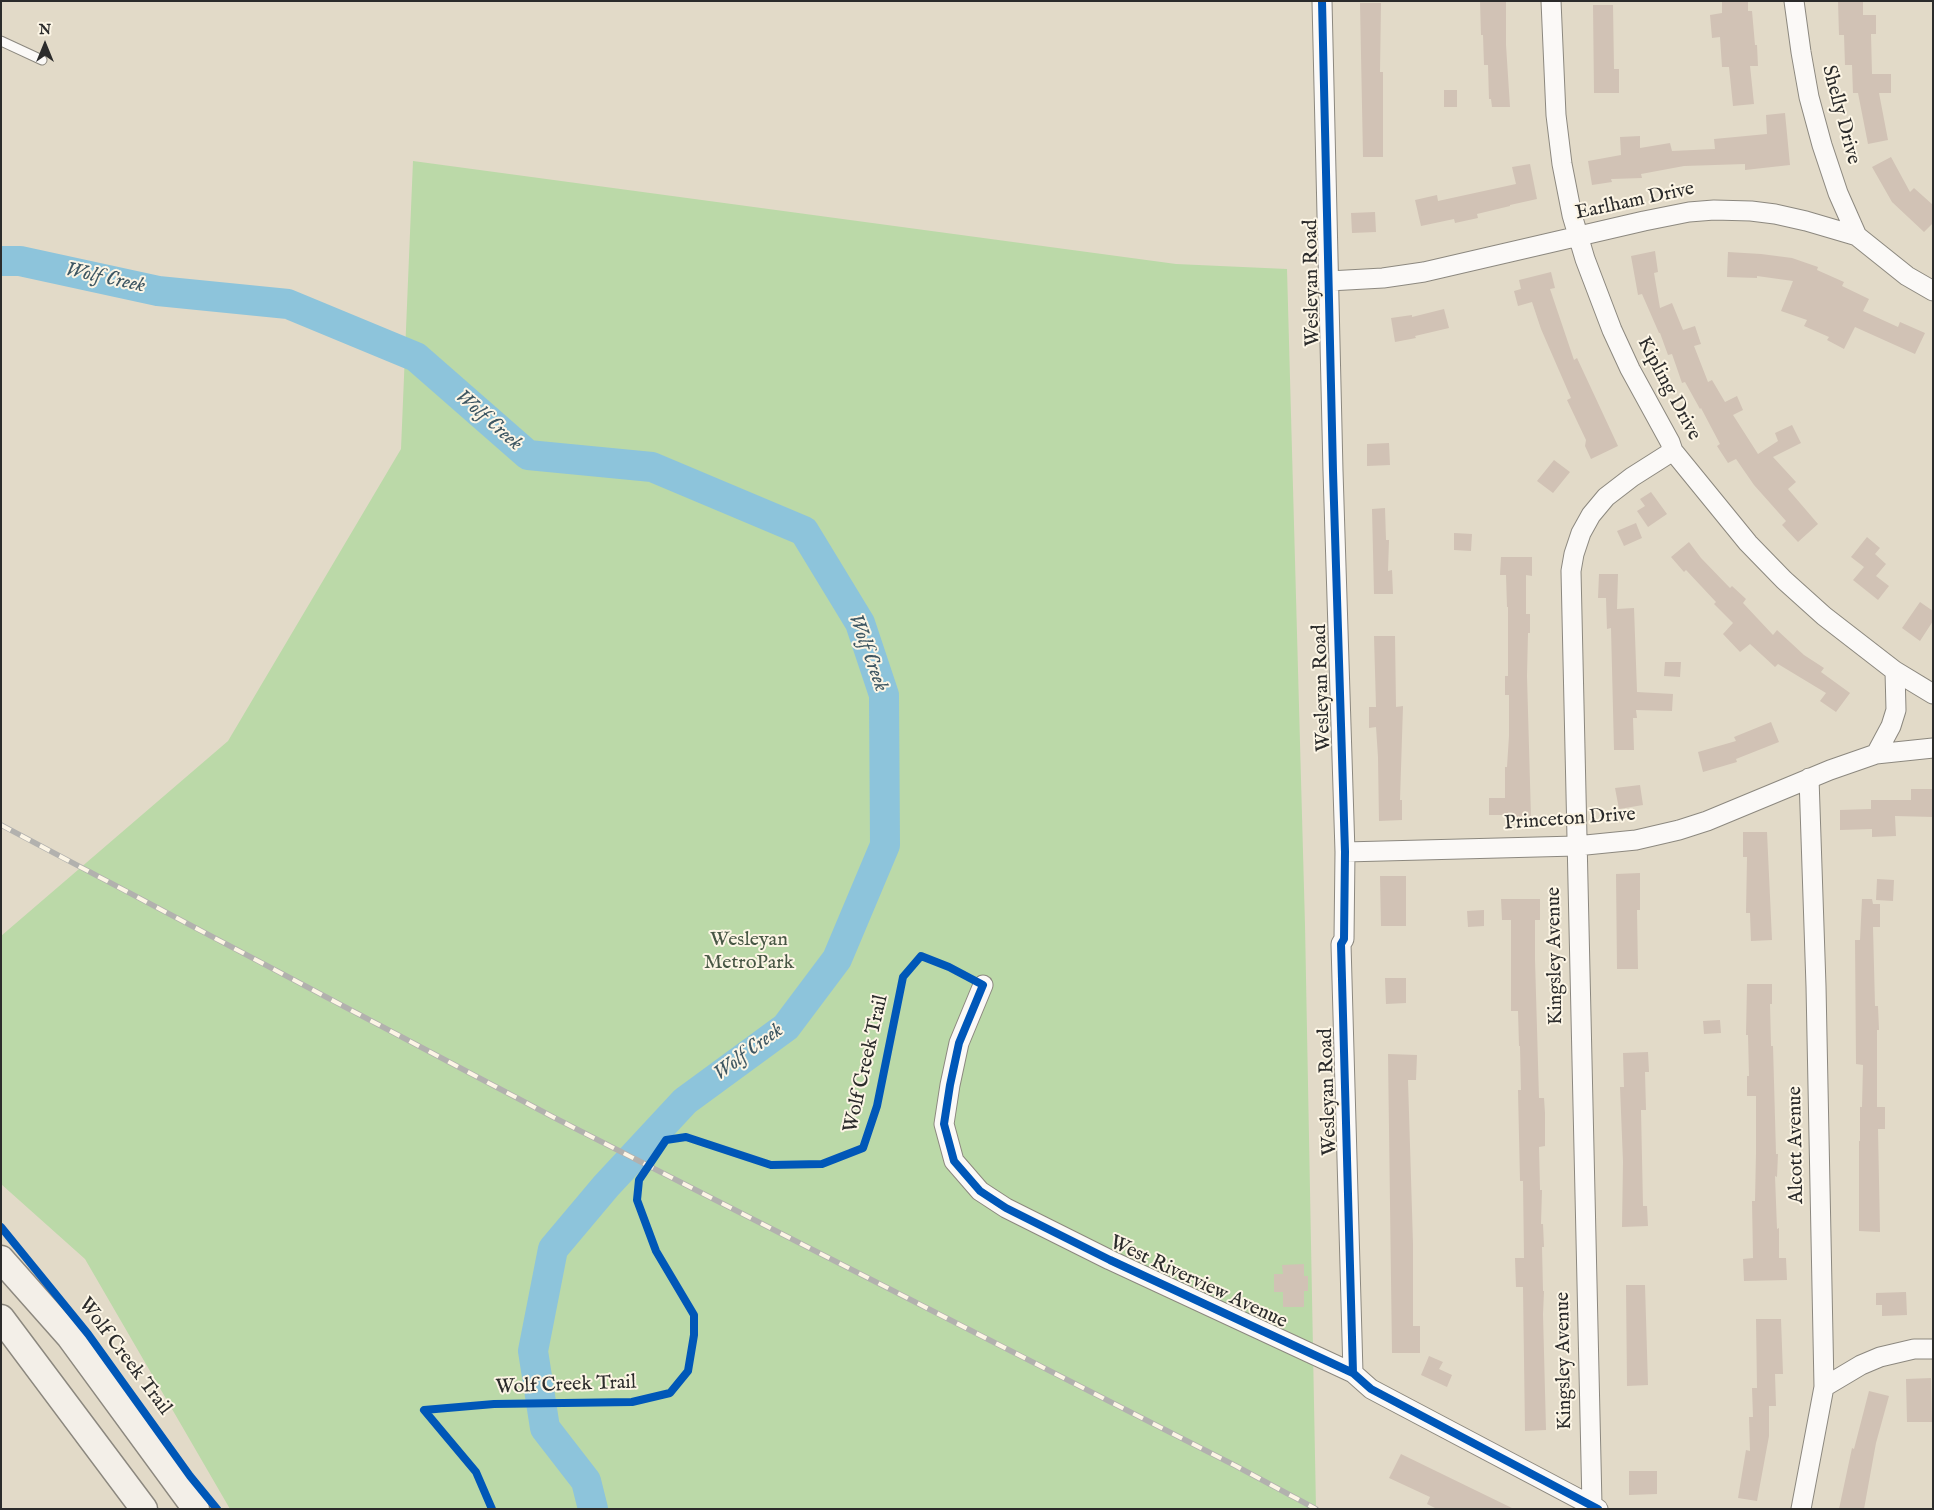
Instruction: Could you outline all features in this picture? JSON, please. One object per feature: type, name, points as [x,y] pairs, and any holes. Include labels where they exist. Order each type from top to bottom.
[{"type":"main road","points":[[1,1259],[70,1337],[196,1509]]},
{"type":"main road","points":[[1,1318],[144,1509]]},
{"type":"street","name":"Wesleyan Road","points":[[1322,1],[1345,852],[1344,939],[1341,944],[1353,1373]]},
{"type":"street","name":"Kipling Drive","points":[[1551,1],[1556,115],[1562,164],[1572,215],[1585,259],[1612,330],[1630,369],[1674,451],[1748,543],[1784,580],[1824,616],[1895,671],[1933,694]]},
{"type":"street","name":"Shelly Drive","points":[[1794,1],[1801,52],[1822,145],[1838,193],[1857,236]]},
{"type":"street","name":"Earlham Drive","points":[[1329,281],[1384,278],[1424,272],[1644,221],[1689,212],[1714,210],[1775,214],[1857,236],[1907,276],[1933,291]]},
{"type":"street","name":"Kingsley Avenue","points":[[1595,1507],[1570,587],[1574,554],[1581,533],[1606,497],[1632,477],[1674,451]]},
{"type":"street","points":[[1876,754],[1891,726],[1896,710],[1895,671]]},
{"type":"street","name":"Princeton Drive","points":[[1345,852],[1576,846],[1636,840],[1679,830],[1733,812],[1809,778],[1876,754],[1933,748]]},
{"type":"street","name":"Alcott Avenue","points":[[1801,1509],[1824,1387],[1816,986],[1809,778]]},
{"type":"street","name":"West Riverview Avenue","points":[[983,985],[959,1043],[944,1124],[954,1162],[980,1191],[1006,1208],[1110,1260],[1353,1373],[1371,1389],[1595,1507]]},
{"type":"street","points":[[1824,1387],[1861,1365],[1880,1357],[1914,1349],[1933,1349]]},
{"type":"lane","points":[[1,41],[42,60]]},
{"type":"green space","name":"Wesleyan MetroPark","points":[[413,161],[1176,264],[1287,269],[1305,925],[1316,1509],[230,1509],[85,1259],[1,1184],[1,936],[228,741],[401,449]]},
{"type":"building","points":[[1480,1],[1506,1],[1506,45],[1510,107],[1492,107],[1491,99],[1489,99],[1488,65],[1484,65],[1483,35],[1481,35]]},
{"type":"building","points":[[1722,1],[1748,1],[1748,11],[1752,11],[1758,66],[1750,66],[1754,104],[1733,106],[1729,67],[1722,67],[1720,37],[1712,38],[1710,15],[1722,13]]},
{"type":"building","points":[[1838,1],[1863,1],[1863,15],[1876,15],[1876,34],[1871,34],[1872,74],[1891,74],[1891,93],[1879,93],[1888,140],[1868,144],[1858,93],[1853,93],[1852,65],[1845,65],[1844,35],[1839,35]]},
{"type":"building","points":[[1360,3],[1381,3],[1380,72],[1383,72],[1383,157],[1363,157]]},
{"type":"building","points":[[1593,5],[1613,5],[1614,69],[1619,69],[1619,93],[1594,93]]},
{"type":"building","points":[[1444,90],[1457,90],[1457,107],[1444,107]]},
{"type":"building","points":[[1785,113],[1790,165],[1745,170],[1745,164],[1684,166],[1641,174],[1642,178],[1611,179],[1612,182],[1592,185],[1588,161],[1621,155],[1620,137],[1640,136],[1640,148],[1670,143],[1672,151],[1715,149],[1714,139],[1767,134],[1766,115]]},
{"type":"building","points":[[1891,157],[1910,192],[1914,188],[1933,205],[1933,223],[1924,232],[1892,202],[1872,167]]},
{"type":"building","points":[[1530,164],[1537,199],[1477,214],[1478,218],[1455,223],[1454,219],[1421,226],[1415,200],[1437,195],[1438,201],[1516,184],[1512,167]]},
{"type":"building","points":[[1375,212],[1376,232],[1352,233],[1351,213]]},
{"type":"building","points":[[1655,251],[1658,272],[1654,273],[1660,308],[1672,303],[1683,330],[1695,326],[1701,344],[1694,346],[1708,382],[1712,380],[1725,402],[1737,396],[1743,410],[1733,415],[1758,454],[1778,441],[1775,433],[1792,425],[1801,443],[1773,457],[1796,482],[1788,489],[1818,524],[1798,542],[1782,525],[1786,521],[1754,485],[1736,459],[1728,463],[1717,446],[1720,444],[1701,408],[1685,382],[1682,383],[1672,354],[1668,355],[1642,294],[1638,295],[1631,256]]},
{"type":"building","points":[[1728,252],[1792,258],[1818,267],[1817,270],[1844,282],[1842,286],[1869,299],[1863,311],[1898,327],[1900,322],[1925,333],[1915,354],[1855,327],[1844,349],[1827,340],[1829,337],[1804,326],[1807,320],[1781,311],[1793,281],[1757,276],[1757,278],[1727,277]]},
{"type":"building","points":[[1551,272],[1555,288],[1550,289],[1574,360],[1577,358],[1618,446],[1591,459],[1585,446],[1586,440],[1567,400],[1571,398],[1541,329],[1532,302],[1518,306],[1514,291],[1521,289],[1519,280]]},
{"type":"building","points":[[1444,309],[1449,328],[1395,342],[1391,318],[1412,315],[1412,317]]},
{"type":"building","points":[[1389,443],[1390,465],[1367,466],[1367,444]]},
{"type":"building","points":[[1554,460],[1570,472],[1553,493],[1537,481]]},
{"type":"building","points":[[1651,492],[1667,514],[1648,527],[1637,511],[1645,506],[1640,499]]},
{"type":"building","points":[[1385,508],[1386,540],[1389,540],[1388,571],[1392,570],[1393,594],[1374,594],[1372,509]]},
{"type":"building","points":[[1636,523],[1642,538],[1624,546],[1617,531]]},
{"type":"building","points":[[1454,533],[1472,534],[1471,551],[1454,550]]},
{"type":"building","points":[[1867,537],[1880,548],[1875,554],[1886,564],[1876,576],[1889,586],[1878,600],[1853,580],[1864,567],[1851,557]]},
{"type":"building","points":[[1689,542],[1701,558],[1730,588],[1732,586],[1746,599],[1743,603],[1773,635],[1777,630],[1804,655],[1824,668],[1821,672],[1850,693],[1836,712],[1820,701],[1826,693],[1778,664],[1775,667],[1750,644],[1740,652],[1723,634],[1733,623],[1714,604],[1716,602],[1686,570],[1684,572],[1671,557]]},
{"type":"building","points":[[1501,557],[1532,557],[1532,576],[1526,575],[1526,614],[1530,614],[1527,676],[1531,818],[1489,815],[1489,798],[1505,798],[1505,767],[1507,767],[1509,736],[1509,695],[1505,695],[1505,676],[1508,676],[1508,607],[1506,575],[1500,575]]},
{"type":"building","points":[[1599,574],[1618,574],[1617,609],[1634,608],[1637,692],[1673,694],[1672,711],[1636,710],[1637,718],[1633,718],[1634,750],[1614,750],[1611,628],[1607,629],[1606,598],[1598,598]]},
{"type":"building","points":[[1920,602],[1933,611],[1933,621],[1920,641],[1902,628]]},
{"type":"building","points":[[1374,636],[1395,636],[1396,707],[1403,706],[1400,800],[1402,800],[1402,820],[1379,821],[1376,727],[1369,728],[1369,707],[1376,707]]},
{"type":"building","points":[[1665,662],[1681,662],[1680,677],[1664,676]]},
{"type":"building","points":[[1771,722],[1779,742],[1736,759],[1737,762],[1703,772],[1698,752],[1736,741],[1734,737]]},
{"type":"building","points":[[1640,785],[1643,805],[1619,809],[1615,788]]},
{"type":"building","points":[[1911,789],[1933,789],[1933,817],[1895,816],[1896,836],[1872,837],[1872,829],[1840,830],[1840,810],[1871,809],[1871,800],[1911,800]]},
{"type":"building","points":[[1743,832],[1767,832],[1772,940],[1751,941],[1750,913],[1746,913],[1747,857],[1743,857]]},
{"type":"building","points":[[1640,873],[1640,910],[1637,910],[1638,969],[1617,969],[1616,874]]},
{"type":"building","points":[[1380,876],[1406,876],[1406,926],[1381,926]]},
{"type":"building","points":[[1877,879],[1894,880],[1893,901],[1876,900]]},
{"type":"building","points":[[1501,899],[1540,899],[1540,920],[1535,920],[1535,960],[1539,1098],[1544,1098],[1545,1113],[1545,1146],[1539,1147],[1540,1190],[1542,1190],[1541,1224],[1543,1224],[1544,1247],[1542,1247],[1546,1430],[1525,1431],[1523,1287],[1516,1287],[1515,1258],[1524,1258],[1523,1181],[1520,1181],[1518,1090],[1521,1090],[1520,1046],[1518,1011],[1511,1011],[1511,920],[1502,920]]},
{"type":"building","points":[[1862,899],[1872,899],[1873,904],[1880,904],[1880,927],[1873,927],[1875,1006],[1878,1006],[1879,1030],[1877,1030],[1877,1107],[1885,1107],[1885,1129],[1878,1129],[1880,1232],[1859,1231],[1859,1141],[1863,1065],[1856,1064],[1855,940],[1860,940]]},
{"type":"building","points":[[1484,910],[1484,926],[1468,927],[1467,911]]},
{"type":"building","points":[[1385,978],[1406,978],[1406,1003],[1386,1004]]},
{"type":"building","points":[[1747,984],[1772,984],[1772,1004],[1770,1004],[1771,1046],[1773,1046],[1776,1154],[1778,1154],[1777,1177],[1775,1176],[1777,1229],[1779,1228],[1779,1258],[1786,1258],[1787,1280],[1744,1281],[1743,1259],[1753,1258],[1752,1201],[1755,1201],[1756,1153],[1756,1096],[1747,1096],[1747,1076],[1749,1076],[1748,1035],[1746,1035]]},
{"type":"building","points":[[1720,1020],[1721,1033],[1704,1034],[1703,1021]]},
{"type":"building","points":[[1648,1052],[1649,1072],[1645,1072],[1646,1110],[1641,1110],[1643,1206],[1647,1206],[1648,1226],[1622,1227],[1623,1162],[1620,1087],[1624,1087],[1623,1053]]},
{"type":"building","points":[[1388,1054],[1417,1055],[1416,1080],[1408,1080],[1413,1244],[1413,1326],[1420,1326],[1420,1353],[1392,1353]]},
{"type":"building","points":[[1304,1264],[1304,1276],[1308,1276],[1308,1291],[1304,1291],[1304,1307],[1283,1307],[1283,1292],[1274,1292],[1274,1274],[1283,1274],[1282,1265]]},
{"type":"building","points":[[1626,1285],[1645,1285],[1648,1385],[1627,1386]]},
{"type":"building","points":[[1906,1292],[1907,1315],[1882,1316],[1882,1305],[1876,1305],[1876,1293]]},
{"type":"building","points":[[1756,1319],[1781,1319],[1783,1374],[1775,1374],[1776,1406],[1769,1406],[1769,1436],[1757,1501],[1738,1498],[1746,1450],[1750,1451],[1749,1417],[1753,1417],[1752,1388],[1757,1388]]},
{"type":"building","points":[[1429,1356],[1443,1362],[1439,1369],[1452,1375],[1447,1387],[1421,1375]]},
{"type":"building","points":[[1931,1378],[1932,1422],[1907,1422],[1906,1379]]},
{"type":"building","points":[[1869,1391],[1889,1396],[1876,1443],[1864,1509],[1839,1509],[1852,1448],[1854,1449]]},
{"type":"building","points":[[1401,1454],[1514,1509],[1437,1509],[1427,1504],[1430,1497],[1389,1478]]},
{"type":"building","points":[[1629,1471],[1657,1471],[1657,1494],[1629,1495]]},
{"type":"waterway","name":"Wolf Creek","points":[[1,261],[20,261],[158,291],[288,304],[416,357],[528,455],[652,467],[804,531],[860,623],[884,695],[885,845],[837,959],[786,1027],[685,1101],[606,1186],[553,1249],[533,1351],[545,1428],[586,1481],[593,1509]]},
{"type":"railway","points":[[1,825],[553,1117],[1236,1466],[1316,1509]]},
{"type":"cycle path","points":[[1322,1],[1333,471],[1345,852],[1344,939],[1341,944],[1353,1373]]},
{"type":"cycle path","name":"Wolf Creek Trail","points":[[492,1509],[476,1472],[424,1410],[494,1404],[632,1402],[670,1393],[688,1371],[694,1335],[694,1315],[656,1251],[637,1200],[639,1180],[666,1140],[686,1137],[771,1165],[822,1164],[863,1148],[877,1106],[903,977],[921,956],[949,967],[983,985],[959,1043],[944,1124],[954,1161],[980,1191],[1006,1208],[1110,1260],[1353,1373],[1371,1389],[1598,1509]]},
{"type":"cycle path","name":"Wolf Creek Trail","points":[[1,1227],[88,1334],[190,1476],[217,1509]]}]
